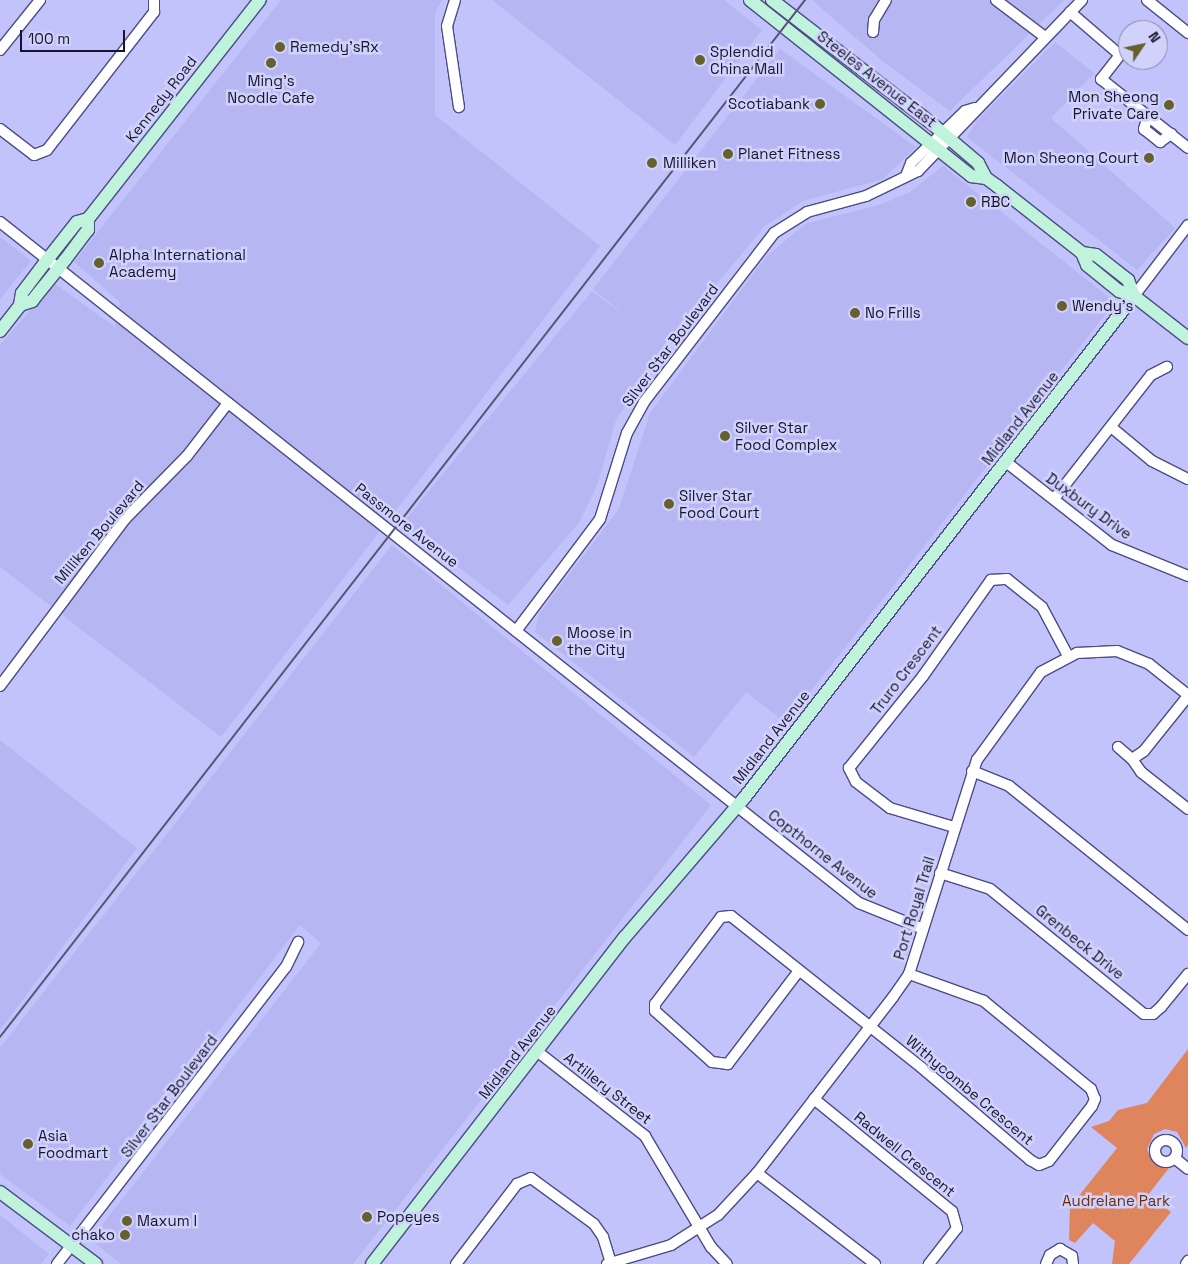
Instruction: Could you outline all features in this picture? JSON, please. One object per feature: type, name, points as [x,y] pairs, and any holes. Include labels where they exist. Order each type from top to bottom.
[{"type":"main road","name":"Kennedy Road","points":[[0,331],[20,305],[22,293],[47,260],[77,222],[88,219],[260,0]]},
{"type":"main road","name":"Steeles Avenue East","points":[[750,0],[936,146],[971,176],[986,178]]},
{"type":"main road","name":"Steeles Avenue East","points":[[772,0],[946,136],[978,163],[986,178],[1082,253],[1096,255],[1128,280],[1134,296],[1188,338]]},
{"type":"main road","name":"Kennedy Road","points":[[20,305],[32,301],[58,269],[88,230],[88,219]]},
{"type":"main road","name":"Midland Avenue","points":[[372,1264],[538,1052],[625,937],[738,805],[1134,296]]},
{"type":"main road","points":[[0,1192],[96,1264]]},
{"type":"street","points":[[0,129],[34,155],[47,150],[154,12],[154,0]]},
{"type":"street","points":[[455,0],[447,26],[458,107]]},
{"type":"street","points":[[873,32],[874,20],[886,0]]},
{"type":"street","points":[[996,0],[1045,38]]},
{"type":"street","name":"Silver Star Boulevard","points":[[516,631],[600,519],[627,433],[644,402],[770,239],[807,212],[866,196],[894,185],[906,176],[911,163],[971,118],[975,108],[1082,0]]},
{"type":"street","points":[[1147,0],[1188,33]]},
{"type":"street","points":[[0,50],[38,1]]},
{"type":"street","points":[[1070,12],[1120,55],[1101,79],[1148,116],[1144,128],[1160,142],[1171,134],[1188,148]]},
{"type":"street","name":"Passmore Avenue","points":[[0,222],[738,805]]},
{"type":"street","name":"Midland Avenue","points":[[1134,296],[1188,224]]},
{"type":"street","points":[[1054,499],[1151,375],[1167,367]]},
{"type":"street","name":"Milliken Boulevard","points":[[0,686],[125,519],[187,456],[228,403]]},
{"type":"street","points":[[1111,427],[1152,461],[1188,479]]},
{"type":"street","name":"Duxbury Drive","points":[[1006,462],[1118,549],[1188,576]]},
{"type":"street","name":"Truro Crescent","points":[[954,827],[890,808],[856,782],[849,768],[923,676],[991,580],[1007,579],[1042,607],[1068,656]]},
{"type":"street","name":"Port Royal Trail","points":[[609,1264],[651,1253],[700,1228],[733,1201],[814,1099],[909,974],[972,771],[982,750],[1036,678],[1068,656],[1103,649],[1130,654],[1188,695]]},
{"type":"street","points":[[1132,759],[1144,751],[1188,695]]},
{"type":"street","points":[[1118,747],[1132,759],[1141,772],[1188,809]]},
{"type":"street","points":[[972,771],[1009,786],[1188,930]]},
{"type":"street","name":"Copthorne Avenue","points":[[738,805],[865,907],[923,929]]},
{"type":"street","name":"Grenbeck Drive","points":[[940,874],[990,889],[1144,1014],[1153,1014],[1161,1007],[1188,974]]},
{"type":"street","points":[[798,972],[728,1064],[712,1062],[655,1011],[655,1004],[726,915],[870,1026]]},
{"type":"street","name":"Silver Star Boulevard","points":[[57,1264],[286,967],[298,942]]},
{"type":"street","name":"Withycombe Crescent","points":[[870,1026],[1039,1165],[1048,1161],[1092,1106],[1095,1099],[1087,1085],[984,1001],[909,974]]},
{"type":"street","name":"Artillery Street","points":[[538,1052],[645,1136],[700,1228],[727,1264]]},
{"type":"street","name":"Radwell Crescent","points":[[814,1099],[952,1211],[957,1228],[929,1264]]},
{"type":"street","points":[[1177,1160],[1188,1169]]},
{"type":"street","points":[[757,1172],[875,1264]]},
{"type":"street","points":[[456,1264],[517,1184],[531,1178],[594,1224],[603,1237],[609,1264]]},
{"type":"street","points":[[1046,1264],[1050,1255],[1060,1250],[1069,1253],[1073,1264]]},
{"type":"shaded area","points":[[281,0],[442,0],[435,13],[435,115],[600,246],[221,737],[0,567],[0,345],[54,283],[115,327],[120,302],[74,262]]},
{"type":"shaded area","points":[[492,0],[724,0],[762,30],[675,145]]},
{"type":"shaded area","points":[[812,0],[1064,0],[950,111],[885,63]]},
{"type":"shaded area","points":[[1055,42],[1094,73],[1051,118],[1175,228],[1137,270],[967,137],[976,122]]},
{"type":"shaded area","points":[[780,49],[916,147],[883,179],[803,201],[765,226],[664,347],[616,420],[598,483],[579,523],[508,605],[402,524],[592,291],[631,320],[593,289]]},
{"type":"shaded area","points":[[943,166],[1115,302],[786,723],[746,692],[694,757],[535,632],[539,614],[619,509],[650,413],[765,258],[805,224],[882,204],[910,192]]},
{"type":"shaded area","points":[[0,237],[31,261],[0,299]]},
{"type":"shaded area","points":[[392,545],[711,805],[353,1264],[121,1264],[92,1241],[92,1238],[321,943],[300,925],[70,1226],[0,1174],[0,1048]]},
{"type":"shaded area","points":[[0,740],[137,848],[0,1030]]},
{"type":"shaded area","points":[[0,1215],[49,1254],[41,1264],[0,1264]]},
{"type":"green space","name":"Audrelane Park","points":[[1188,1049],[1188,1145],[1186,1148],[1177,1132],[1165,1129],[1154,1134],[1147,1149],[1153,1163],[1169,1168],[1148,1195],[1171,1212],[1129,1264],[1112,1264],[1115,1241],[1093,1223],[1075,1243],[1069,1240],[1070,1207],[1117,1148],[1091,1127],[1109,1121],[1118,1110],[1147,1103]]},
{"type":"railway","points":[[0,1037],[805,0]]},
{"type":"place","name":"Remedy'sRx","points":[[280,47]]},
{"type":"place","name":"Splendid China Mall","points":[[700,60]]},
{"type":"place","name":"Ming's Noodle Cafe","points":[[271,63]]},
{"type":"place","name":"Scotiabank","points":[[820,104]]},
{"type":"place","name":"Mon Sheong Private Care","points":[[1169,105]]},
{"type":"place","name":"Planet Fitness","points":[[728,154]]},
{"type":"place","name":"Mon Sheong Court","points":[[1149,158]]},
{"type":"place","name":"Milliken","points":[[652,163]]},
{"type":"place","name":"RBC","points":[[971,202]]},
{"type":"place","name":"Alpha International Academy","points":[[99,263]]},
{"type":"place","name":"Wendy's","points":[[1062,306]]},
{"type":"place","name":"No Frills","points":[[855,313]]},
{"type":"place","name":"Silver Star Food Complex","points":[[725,436]]},
{"type":"place","name":"Silver Star Food Court","points":[[669,504]]},
{"type":"place","name":"Moose in the City","points":[[557,641]]},
{"type":"place","name":"Asia Foodmart","points":[[28,1144]]},
{"type":"place","name":"Popeyes","points":[[367,1217]]},
{"type":"place","name":"Maxum I","points":[[127,1221]]},
{"type":"place","name":"chako","points":[[125,1235]]}]
